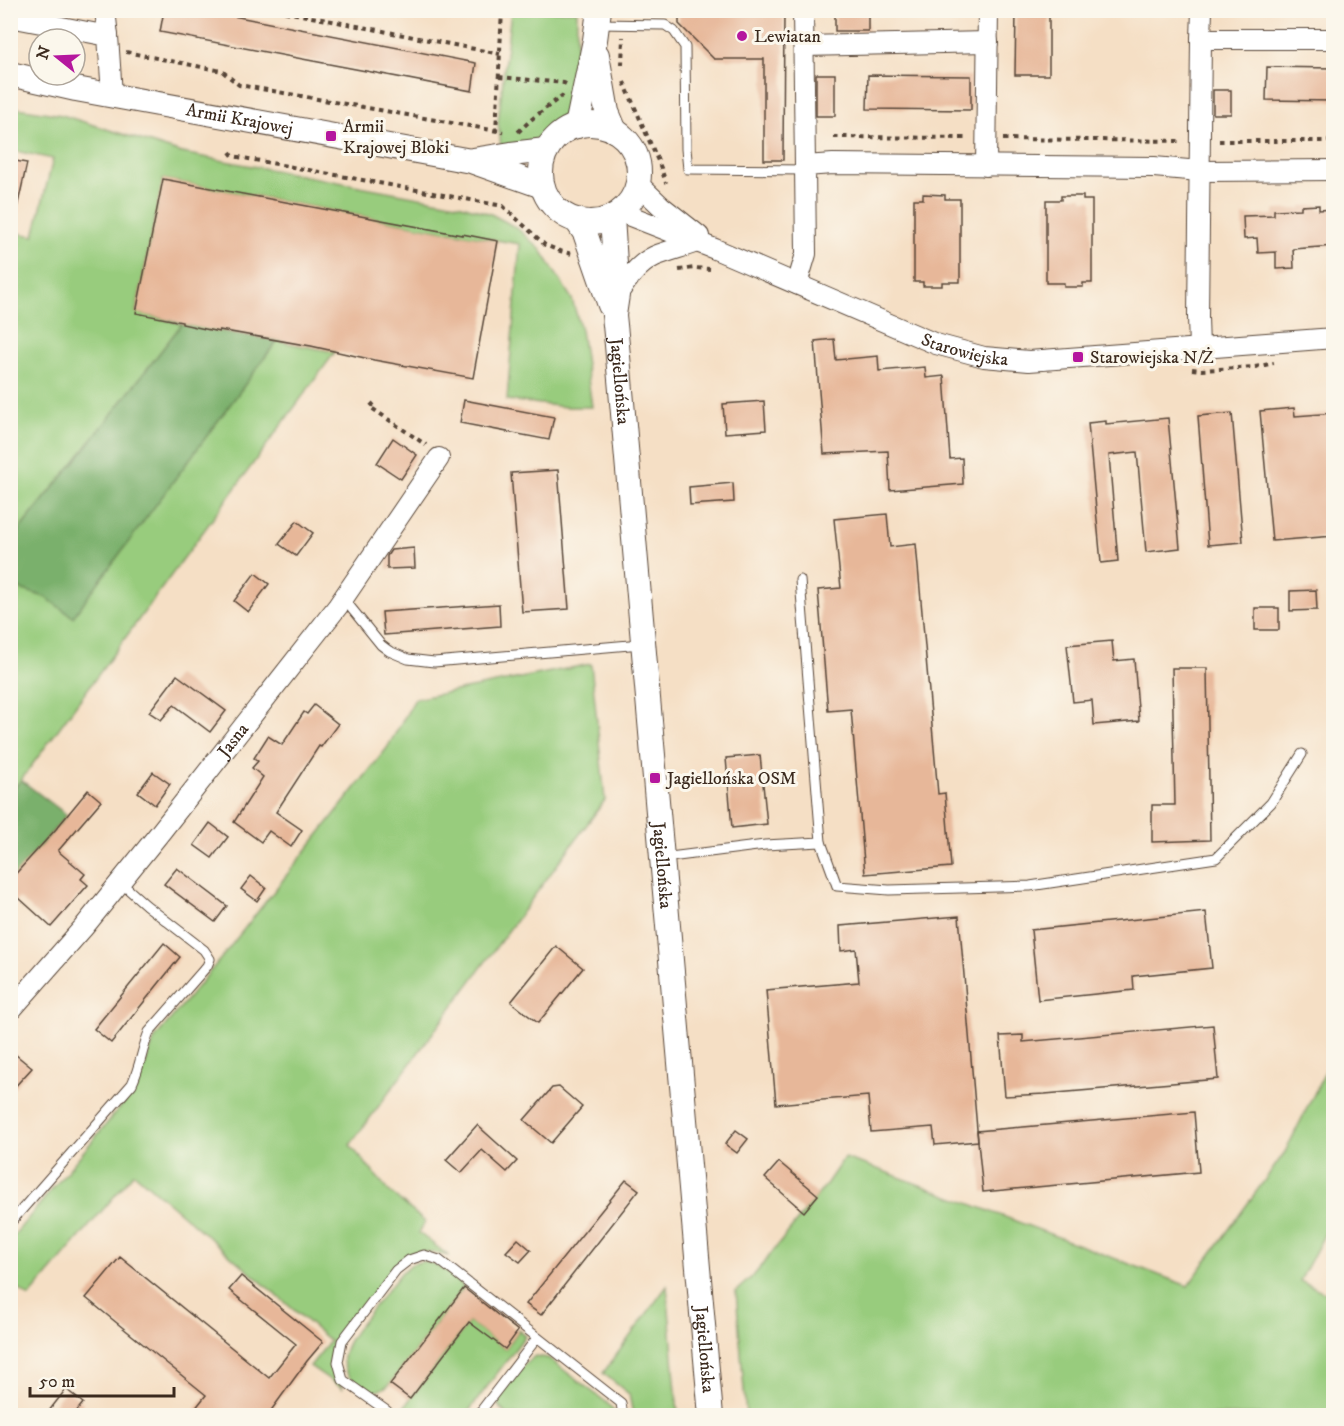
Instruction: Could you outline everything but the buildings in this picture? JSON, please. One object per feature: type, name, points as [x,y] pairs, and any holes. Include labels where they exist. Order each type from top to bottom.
[{"type":"street","points":[[105,10],[112,95]]},
{"type":"street","points":[[797,284],[806,254],[803,10]]},
{"type":"street","points":[[986,166],[988,10]]},
{"type":"street","points":[[1199,348],[1202,10]]},
{"type":"street","points":[[10,17],[109,42]]},
{"type":"street","points":[[577,126],[597,25]]},
{"type":"street","points":[[597,25],[607,112],[615,131]]},
{"type":"street","points":[[1201,39],[1334,39]]},
{"type":"street","points":[[804,46],[988,42]]},
{"type":"street","name":"Armii Krajowej","points":[[10,74],[471,161],[542,186]]},
{"type":"street","points":[[603,125],[615,131],[627,141],[635,154],[639,169],[638,184],[634,195],[616,215],[592,222],[577,221],[562,213],[550,202],[542,186],[541,168],[546,150],[554,139],[577,126],[603,125]]},
{"type":"street","name":"Armii Krajowej","points":[[471,161],[511,153],[546,150]]},
{"type":"street","points":[[805,168],[833,164],[1154,166],[1200,171],[1334,170]]},
{"type":"street","points":[[638,184],[661,207],[715,249]]},
{"type":"street","name":"Starowiejska","points":[[616,215],[715,249],[936,344],[984,357],[1029,361],[1334,338]]},
{"type":"street","name":"Jagiellońska","points":[[616,215],[616,305],[643,644],[711,1416]]},
{"type":"street","name":"Jagiellońska","points":[[577,221],[585,233],[616,305]]},
{"type":"street","points":[[616,305],[631,275],[645,262],[655,256],[697,242]]},
{"type":"street","name":"Jasna","points":[[10,1011],[83,928],[159,834],[343,598],[434,452]]},
{"type":"lane","points":[[597,25],[665,25],[686,47],[688,170],[805,168]]},
{"type":"lane","points":[[800,580],[821,842],[837,886],[889,890],[1030,886],[1216,858],[1271,803],[1302,754]]},
{"type":"lane","points":[[343,598],[381,645],[408,660],[434,662],[643,644]]},
{"type":"lane","points":[[662,858],[765,845],[821,842]]},
{"type":"lane","points":[[10,1223],[132,1084],[149,1032],[207,966],[210,959],[204,950],[120,882]]},
{"type":"lane","points":[[387,1411],[343,1380],[338,1362],[342,1341],[396,1270],[409,1260],[424,1255],[440,1260],[621,1403],[623,1416]]},
{"type":"lane","points":[[477,1416],[537,1338]]},
{"type":"path","points":[[276,10],[500,54]]},
{"type":"path","points":[[496,132],[502,10]]},
{"type":"path","points":[[622,69],[623,24]]},
{"type":"path","points":[[109,42],[222,71],[239,85],[506,133]]},
{"type":"path","points":[[499,76],[564,83],[571,91],[532,119],[516,134]]},
{"type":"path","points":[[623,76],[667,187]]},
{"type":"path","points":[[834,136],[1334,141]]},
{"type":"path","points":[[230,152],[233,156],[503,206],[545,245],[560,251],[583,255]]},
{"type":"path","points":[[374,403],[370,407],[434,452]]},
{"type":"green space","points":[[511,11],[577,11],[576,80],[573,102],[561,119],[536,140],[501,147],[498,122]]},
{"type":"green space","points":[[11,107],[62,115],[182,153],[462,205],[491,214],[518,229],[541,250],[572,299],[581,330],[592,407],[566,407],[507,400],[520,244],[163,179],[136,312],[182,324],[19,530],[11,562],[11,232],[34,236],[53,159],[11,150]]},
{"type":"green space","points":[[182,324],[277,341],[73,617],[45,597],[17,588],[11,562],[19,530]]},
{"type":"green space","points":[[277,341],[335,352],[11,792],[10,567],[18,588],[45,597],[73,616]]},
{"type":"green space","points":[[591,664],[605,800],[350,1145],[389,1191],[425,1222],[419,1233],[449,1256],[418,1252],[400,1260],[337,1342],[334,1366],[343,1389],[310,1366],[330,1341],[134,1173],[29,1297],[11,1283],[10,1240],[137,1087],[155,1038],[387,748],[415,699]]},
{"type":"green space","points":[[21,780],[67,815],[11,880],[11,792]]},
{"type":"green space","points":[[1333,1056],[1333,1218],[1300,1281],[1333,1296],[1333,1415],[746,1415],[736,1291],[755,1274],[825,1186],[844,1158],[1188,1286],[1285,1152]]},
{"type":"green space","points":[[423,1261],[446,1271],[464,1288],[390,1384],[383,1389],[369,1391],[361,1387],[347,1373],[343,1359],[344,1353],[350,1339],[362,1322],[402,1272],[412,1264]]},
{"type":"green space","points":[[667,1286],[678,1415],[633,1415],[629,1394],[603,1373]]},
{"type":"green space","points":[[469,1322],[505,1349],[519,1330],[525,1336],[466,1415],[397,1416]]},
{"type":"green space","points":[[535,1356],[548,1358],[606,1402],[615,1415],[507,1415],[499,1407],[499,1397],[524,1365]]},
{"type":"place","name":"Lewiatan","points":[[742,36]]},
{"type":"place","name":"Armii Krajowej Bloki","points":[[331,136]]},
{"type":"place","name":"Starowiejska N/Ż","points":[[1078,357]]},
{"type":"place","name":"Jagiellońska OSM","points":[[655,778]]}]
